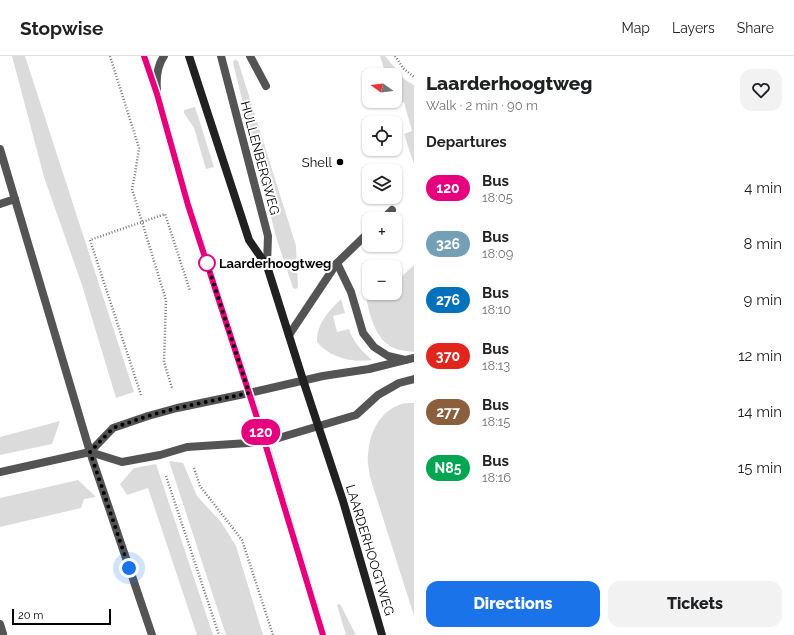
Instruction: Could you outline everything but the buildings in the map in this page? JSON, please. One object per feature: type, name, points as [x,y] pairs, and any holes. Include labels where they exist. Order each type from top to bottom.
[{"type":"street","points":[[144,56],[157,94],[188,205],[265,442],[323,635]]},
{"type":"street","points":[[157,94],[156,79],[159,63],[164,56]]},
{"type":"street","name":"LAARDERHOOGTWEG","points":[[189,56],[249,240],[267,266],[343,500],[382,635]]},
{"type":"street","name":"HULLENBERGWEG","points":[[221,56],[268,236],[267,266]]},
{"type":"street","points":[[250,56],[266,86]]},
{"type":"street","points":[[0,149],[90,452],[152,635]]},
{"type":"street","points":[[0,204],[15,200]]},
{"type":"street","points":[[289,336],[337,263],[362,239]]},
{"type":"street","points":[[337,263],[351,292],[363,334],[374,347],[388,356],[405,360]]},
{"type":"street","points":[[90,452],[113,428],[148,416],[177,408],[303,380],[369,369],[414,358]]},
{"type":"street","points":[[0,472],[90,452],[122,462],[160,455],[188,447],[265,442],[356,415],[378,395],[399,383],[414,379]]},
{"type":"street","points":[[0,624],[2,634]]},
{"type":"path","points":[[110,56],[139,148],[132,190],[142,222]]},
{"type":"path","points":[[395,56],[404,69],[414,77]]},
{"type":"path","points":[[90,240],[165,214],[190,291]]},
{"type":"shaded area","points":[[12,56],[25,56],[134,392],[116,398],[82,285],[44,177]]},
{"type":"shaded area","points":[[380,56],[385,56],[395,68],[384,68]]},
{"type":"shaded area","points":[[234,60],[238,61],[296,246],[298,287],[296,289],[293,288],[276,237],[233,63]]},
{"type":"shaded area","points":[[402,77],[414,85],[414,164],[404,134],[412,131],[404,102],[402,103]]},
{"type":"shaded area","points":[[195,107],[214,167],[206,169],[194,128],[184,113],[184,110]]},
{"type":"shaded area","points":[[414,265],[414,352],[393,348],[381,338],[372,322],[366,300],[402,300],[402,276]]},
{"type":"shaded area","points":[[341,299],[345,313],[333,316],[337,332],[349,329],[358,346],[372,360],[357,361],[335,356],[317,342],[317,335],[321,323]]},
{"type":"shaded area","points":[[407,403],[414,403],[414,616],[370,477],[368,460],[371,438],[378,422],[390,409]]},
{"type":"shaded area","points":[[60,421],[52,444],[0,455],[0,437]]},
{"type":"shaded area","points":[[169,461],[183,463],[197,496],[221,522],[236,546],[263,635],[226,635]]},
{"type":"shaded area","points":[[156,464],[213,635],[197,635],[148,488],[127,495],[120,484],[134,468]]},
{"type":"shaded area","points":[[78,480],[96,497],[84,499],[81,508],[0,527],[0,498]]},
{"type":"shaded area","points":[[340,604],[356,635],[346,635],[337,605]]},
{"type":"bus line","name":"120","points":[[144,56],[157,94],[188,205],[261,430],[323,635]]},
{"type":"place","name":"Shell","points":[[340,162]]},
{"type":"place","name":"Laarderhoogtweg","points":[[207,263]]},
{"type":"route","points":[[129,568],[90,452],[113,428],[177,408],[249,393],[207,263]]}]
